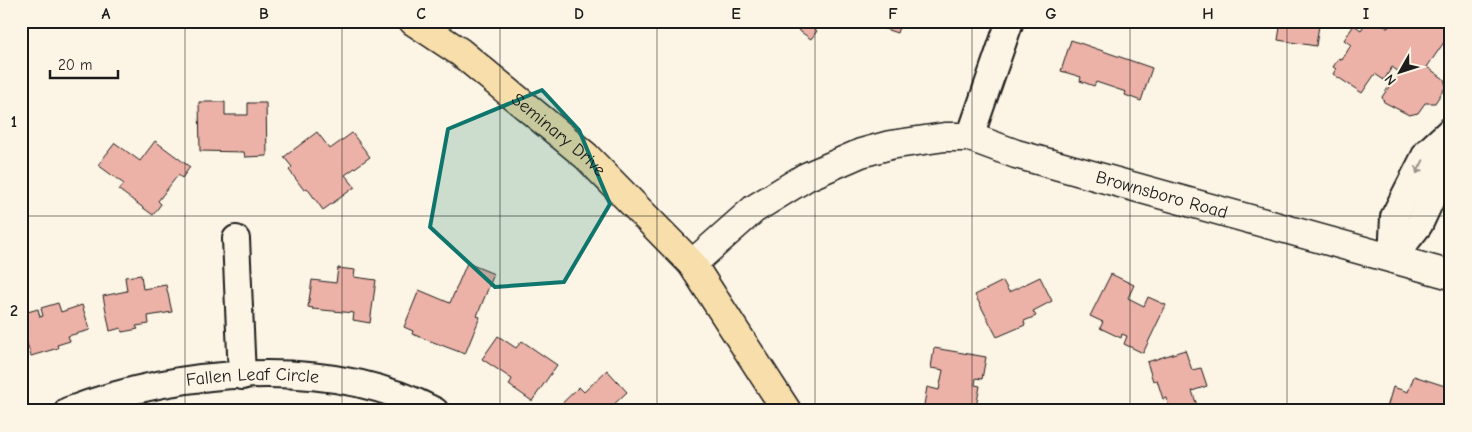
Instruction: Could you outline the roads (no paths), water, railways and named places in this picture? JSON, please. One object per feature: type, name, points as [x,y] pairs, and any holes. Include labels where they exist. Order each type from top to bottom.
[{"type":"main road","name":"Seminary Drive","points":[[413,21],[460,52],[586,156],[692,264],[787,411]]},
{"type":"street","points":[[970,137],[1010,21]]},
{"type":"street","points":[[1392,259],[1394,217],[1427,152],[1451,130]]},
{"type":"street","name":"Brownsboro Road","points":[[692,264],[754,209],[806,177],[872,150],[914,140],[970,137],[1016,154],[1451,275]]},
{"type":"street","points":[[1392,259],[1419,225],[1447,165],[1451,149]]},
{"type":"street","points":[[236,239],[242,376]]},
{"type":"street","name":"Fallen Leaf Circle","points":[[68,411],[131,390],[221,376],[309,376],[340,379],[380,389],[435,411]]}]
